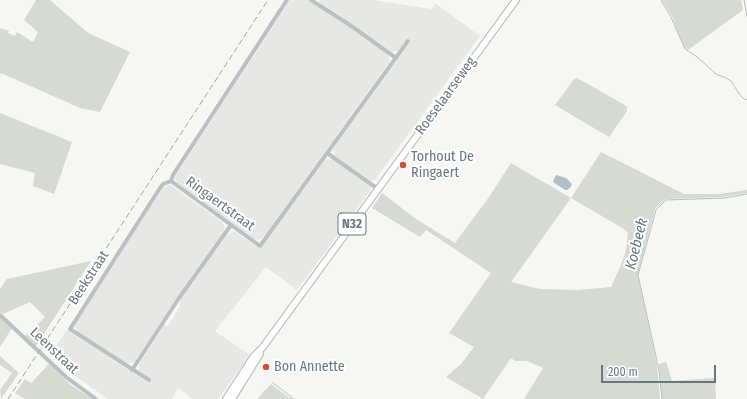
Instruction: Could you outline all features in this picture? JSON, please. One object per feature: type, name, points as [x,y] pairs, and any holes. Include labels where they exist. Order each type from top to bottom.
[{"type":"main road","name":"Roeselaarseweg","points":[[232,399],[263,347],[516,0]]},
{"type":"main road","name":"Roeselaarseweg","points":[[226,399],[254,356],[263,347]]},
{"type":"street","name":"Ringaertstraat","points":[[287,0],[173,175],[171,181],[260,246],[408,41]]},
{"type":"street","points":[[311,0],[350,25],[396,58]]},
{"type":"street","points":[[328,153],[378,189]]},
{"type":"street","name":"Beekstraat","points":[[149,380],[70,329],[160,188],[163,184],[171,181]]},
{"type":"street","points":[[132,370],[179,298],[231,225]]},
{"type":"street","name":"Leenstraat","points":[[0,315],[69,380],[96,399]]},
{"type":"shaded area","points":[[36,0],[50,0],[88,33],[130,52],[100,112],[80,108],[1,73],[0,75],[0,28],[9,31],[8,33],[15,36],[17,32],[33,42],[38,32],[24,20]]},
{"type":"shaded area","points":[[290,0],[308,0],[349,26],[387,54],[390,61],[263,238],[257,240],[253,239],[178,185],[175,178]]},
{"type":"shaded area","points":[[320,0],[371,0],[432,9],[435,3],[480,36],[375,180],[371,181],[336,157],[333,149],[411,41],[408,39],[399,51],[392,52],[319,2]]},
{"type":"shaded area","points":[[662,0],[741,0],[743,10],[688,50],[683,45],[672,16]]},
{"type":"shaded area","points":[[577,78],[627,107],[627,111],[609,137],[555,105],[574,79]]},
{"type":"shaded area","points":[[0,113],[72,142],[54,194],[33,186],[35,173],[0,164]]},
{"type":"shaded area","points":[[601,152],[684,194],[719,194],[747,190],[747,193],[721,197],[666,199],[655,209],[638,276],[657,364],[660,399],[524,399],[543,368],[527,361],[515,361],[511,358],[483,399],[446,377],[461,364],[474,347],[449,333],[491,273],[426,230],[420,237],[372,208],[382,193],[416,219],[455,243],[489,197],[511,163],[571,198]],"holes":[[[571,198],[624,229],[628,233],[626,251],[611,287],[578,290],[540,289],[511,282]]]},
{"type":"shaded area","points":[[326,159],[333,159],[369,185],[371,190],[297,290],[266,267],[215,331],[250,355],[218,399],[193,399],[178,388],[172,399],[108,399],[77,377],[51,354],[67,330],[149,383],[151,380],[139,371],[139,364],[164,325],[168,326],[180,306],[180,300],[227,235],[233,231],[236,232],[260,249]]},
{"type":"shaded area","points":[[556,175],[566,178],[572,185],[570,188],[565,190],[553,182]]},
{"type":"shaded area","points":[[169,185],[222,222],[225,229],[177,297],[135,361],[132,363],[125,363],[78,333],[75,326],[76,322],[162,189]]},
{"type":"shaded area","points":[[91,261],[36,346],[25,336],[45,317],[30,302],[3,314],[0,312],[0,289],[7,279]]},
{"type":"shaded area","points":[[0,317],[12,328],[0,347]]},
{"type":"shaded area","points":[[0,356],[19,373],[1,399],[0,390],[12,373],[0,365]]},
{"type":"shaded area","points":[[666,362],[672,381],[715,378],[716,399],[662,399],[659,364]]},
{"type":"shaded area","points":[[49,364],[72,386],[93,399],[25,399],[15,393],[25,379],[31,383]]},
{"type":"shaded area","points":[[271,384],[287,396],[292,399],[257,399]]},
{"type":"waterway","points":[[661,0],[670,15],[685,49],[696,56],[716,74],[731,81],[740,95],[745,100],[747,99]]},
{"type":"waterway","points":[[744,0],[747,16]]},
{"type":"waterway","name":"Koebeek","points":[[662,399],[659,370],[638,275],[656,210],[666,200],[724,198],[747,194]]},
{"type":"waterway","points":[[272,382],[294,399]]},
{"type":"railway","points":[[8,399],[268,0]]},
{"type":"place","name":"Torhout De Ringaert","points":[[403,165]]},
{"type":"place","name":"Bon Annette","points":[[266,367]]}]
